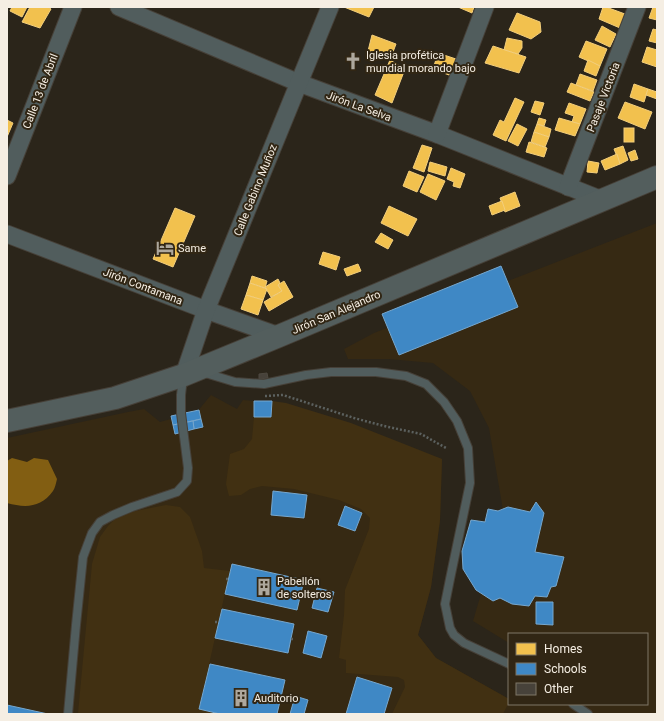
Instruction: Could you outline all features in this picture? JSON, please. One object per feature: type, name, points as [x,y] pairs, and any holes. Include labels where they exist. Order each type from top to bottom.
[{"type":"street","name":"Calle 13 de Abril","points":[[7,176],[73,7]]},
{"type":"street","name":"Jirón La Selva","points":[[119,7],[298,83],[437,134],[602,200]]},
{"type":"street","name":"Calle Gabino Muñoz","points":[[189,373],[206,310],[330,7]]},
{"type":"street","points":[[437,134],[485,7]]},
{"type":"street","name":"Pasaje Victoria","points":[[568,187],[637,7]]},
{"type":"street","name":"Jirón San Alejandro","points":[[7,421],[115,398],[189,373],[657,177]]},
{"type":"street","name":"Jirón Contamana","points":[[7,234],[206,310],[279,336]]},
{"type":"lane","points":[[68,714],[83,556],[92,533],[100,522],[132,507],[177,492],[187,481],[188,468],[181,413],[181,394],[189,373],[235,382],[264,384],[306,375],[331,372],[376,372],[406,376],[426,384],[444,402],[457,421],[468,448],[470,483],[446,604],[450,628],[454,635],[464,643],[508,664]]},
{"type":"lane","points":[[574,705],[588,714]]},
{"type":"path","points":[[265,396],[284,395],[354,418],[421,434],[446,448]]},
{"type":"shaded area","points":[[657,223],[657,714],[7,714],[7,438],[144,409],[160,422],[197,412],[211,395],[237,409],[243,400],[254,401],[254,417],[271,417],[272,401],[442,459],[440,522],[431,587],[418,635],[436,658],[508,698],[508,705],[648,705],[648,633],[508,633],[508,642],[473,621],[488,570],[509,545],[489,428],[470,391],[433,363],[389,359],[348,359],[344,349],[374,333]]},
{"type":"shaded area","points":[[272,401],[286,403],[351,423],[442,459],[440,520],[431,587],[418,635],[436,658],[508,698],[508,704],[503,714],[392,714],[405,687],[404,680],[398,677],[346,673],[346,660],[339,658],[344,615],[345,590],[369,529],[370,518],[361,509],[339,500],[294,489],[262,486],[250,489],[241,495],[229,496],[226,484],[230,454],[244,449],[252,439],[254,417],[271,417]]},
{"type":"shaded area","points":[[12,458],[27,462],[34,458],[48,460],[57,479],[54,490],[48,497],[38,504],[26,506],[7,503],[7,461]]},
{"type":"shaded area","points":[[166,505],[180,507],[190,517],[202,551],[204,568],[230,571],[199,709],[220,714],[78,713],[92,564],[100,537],[120,514]]},
{"type":"building: Homes","points":[[12,7],[27,7],[22,17],[10,11]]},
{"type":"building: Homes","points":[[30,7],[48,7],[51,9],[40,28],[22,22]]},
{"type":"building: Homes","points":[[344,7],[374,7],[369,17]]},
{"type":"building: Homes","points":[[458,7],[474,7],[472,13]]},
{"type":"building: Homes","points":[[603,7],[625,14],[620,28],[599,19]]},
{"type":"building: Homes","points":[[653,7],[657,7],[657,20],[649,18]]},
{"type":"building: Homes","points":[[517,13],[540,22],[541,32],[531,39],[509,30]]},
{"type":"building: Homes","points":[[602,26],[616,34],[610,47],[595,40]]},
{"type":"building: Homes","points":[[653,29],[657,30],[657,43],[649,41]]},
{"type":"building: Homes","points":[[372,35],[396,44],[390,60],[368,51]]},
{"type":"building: Homes","points":[[507,38],[522,41],[522,48],[518,54],[504,50]]},
{"type":"building: Homes","points":[[586,41],[607,49],[600,66],[579,57]]},
{"type":"building: Homes","points":[[493,46],[526,57],[519,73],[485,63]]},
{"type":"building: Homes","points":[[647,47],[657,50],[657,67],[642,62]]},
{"type":"building: Homes","points":[[438,53],[456,59],[454,68],[449,75],[433,69]]},
{"type":"building: Homes","points":[[390,60],[405,69],[392,103],[375,95]]},
{"type":"building: Homes","points":[[588,60],[600,66],[596,76],[584,71]]},
{"type":"building: Homes","points":[[580,74],[597,80],[593,91],[576,85]]},
{"type":"building: Homes","points":[[571,83],[594,92],[590,101],[567,92]]},
{"type":"building: Homes","points":[[634,84],[648,89],[644,102],[630,97]]},
{"type":"building: Homes","points":[[648,89],[657,92],[657,99],[646,95]]},
{"type":"building: Homes","points":[[515,98],[524,102],[506,141],[493,135],[500,120],[504,122]]},
{"type":"building: Homes","points":[[535,101],[544,103],[540,115],[531,112]]},
{"type":"building: Homes","points":[[625,102],[652,112],[645,129],[618,118]]},
{"type":"building: Homes","points":[[569,103],[586,109],[580,124],[572,122],[574,116],[565,113]]},
{"type":"building: Homes","points":[[539,118],[546,120],[544,126],[537,124]]},
{"type":"building: Homes","points":[[559,118],[580,124],[575,136],[555,130]]},
{"type":"building: Homes","points":[[7,120],[13,123],[7,137]]},
{"type":"building: Homes","points":[[517,124],[527,129],[518,146],[508,141]]},
{"type":"building: Homes","points":[[537,124],[551,129],[549,137],[534,132]]},
{"type":"building: Homes","points":[[624,128],[634,128],[634,142],[624,142]]},
{"type":"building: Homes","points":[[534,132],[549,137],[545,147],[531,142]]},
{"type":"building: Homes","points":[[529,142],[547,148],[544,157],[526,152]]},
{"type":"building: Homes","points":[[422,145],[432,148],[424,172],[413,168]]},
{"type":"building: Homes","points":[[623,146],[628,160],[620,164],[614,149]]},
{"type":"building: Homes","points":[[635,150],[638,159],[631,161],[628,153]]},
{"type":"building: Homes","points":[[617,154],[620,164],[605,170],[601,161]]},
{"type":"building: Homes","points":[[588,161],[599,163],[597,173],[587,172]]},
{"type":"building: Homes","points":[[430,162],[447,167],[445,176],[428,171]]},
{"type":"building: Homes","points":[[451,168],[465,174],[460,188],[453,186],[454,182],[447,179]]},
{"type":"building: Homes","points":[[409,171],[424,177],[417,192],[403,186]]},
{"type":"building: Homes","points":[[428,174],[445,181],[436,200],[420,192]]},
{"type":"building: Homes","points":[[515,192],[520,206],[505,212],[500,198]]},
{"type":"building: Homes","points":[[502,201],[505,210],[492,215],[489,206]]},
{"type":"building: Homes","points":[[389,206],[417,219],[408,236],[381,223]]},
{"type":"building: Homes","points":[[175,208],[195,216],[173,267],[153,259]]},
{"type":"building: Homes","points":[[381,233],[393,240],[388,249],[375,242]]},
{"type":"building: Homes","points":[[323,252],[340,257],[336,270],[319,264]]},
{"type":"building: Homes","points":[[358,264],[361,271],[347,276],[344,269]]},
{"type":"building: Homes","points":[[252,276],[267,281],[265,288],[250,283]]},
{"type":"building: Homes","points":[[278,279],[280,283],[278,285],[282,291],[271,297],[265,287]]},
{"type":"building: Homes","points":[[284,281],[293,297],[269,311],[264,302],[282,291],[278,285]]},
{"type":"building: Homes","points":[[250,283],[267,289],[263,300],[246,295]]},
{"type":"building: Homes","points":[[246,295],[263,300],[258,315],[241,309]]},
{"type":"building: Schools","points":[[501,266],[518,307],[399,355],[382,314]]},
{"type":"building: Schools","points":[[254,401],[272,401],[271,417],[254,417]]},
{"type":"building: Schools","points":[[199,410],[201,419],[173,425],[171,416]]},
{"type":"building: Schools","points":[[201,419],[203,427],[194,429],[193,421]]},
{"type":"building: Schools","points":[[193,421],[194,429],[175,434],[173,425]]},
{"type":"building: Schools","points":[[273,491],[307,495],[304,518],[271,515]]},
{"type":"building: Schools","points":[[536,502],[544,513],[535,552],[564,557],[556,586],[551,587],[547,597],[535,596],[529,606],[512,604],[500,598],[493,601],[476,590],[463,569],[462,551],[471,520],[485,522],[488,509],[498,511],[508,507],[530,512]]},
{"type":"building: Schools","points":[[345,506],[362,513],[355,531],[338,525]]},
{"type":"building: Schools","name":"Pabellón de solteros","points":[[232,564],[304,580],[297,610],[225,594]]},
{"type":"building: Schools","points":[[317,588],[334,592],[328,612],[312,608]]},
{"type":"building: Schools","points":[[536,602],[553,602],[553,625],[536,624]]},
{"type":"building: Schools","points":[[222,609],[294,624],[288,653],[215,638]]},
{"type":"building: Schools","points":[[308,631],[327,636],[321,658],[303,653]]},
{"type":"building: Schools","name":"Auditorio","points":[[210,664],[285,680],[277,714],[220,714],[199,709]]},
{"type":"building: Schools","points":[[357,677],[392,688],[384,714],[346,714]]},
{"type":"building: Schools","points":[[295,696],[308,700],[304,714],[290,714]]},
{"type":"building: Schools","points":[[7,705],[48,714],[7,714]]},
{"type":"building: Other","points":[[267,373],[268,378],[259,379],[259,374]]},
{"type":"place","name":"Iglesia profética mundial morando bajo","points":[[353,61]]},
{"type":"place","name":"Same","points":[[165,248]]},
{"type":"place","name":"Pabellón de solteros","points":[[264,587]]},
{"type":"place","name":"Auditorio","points":[[241,698]]}]
